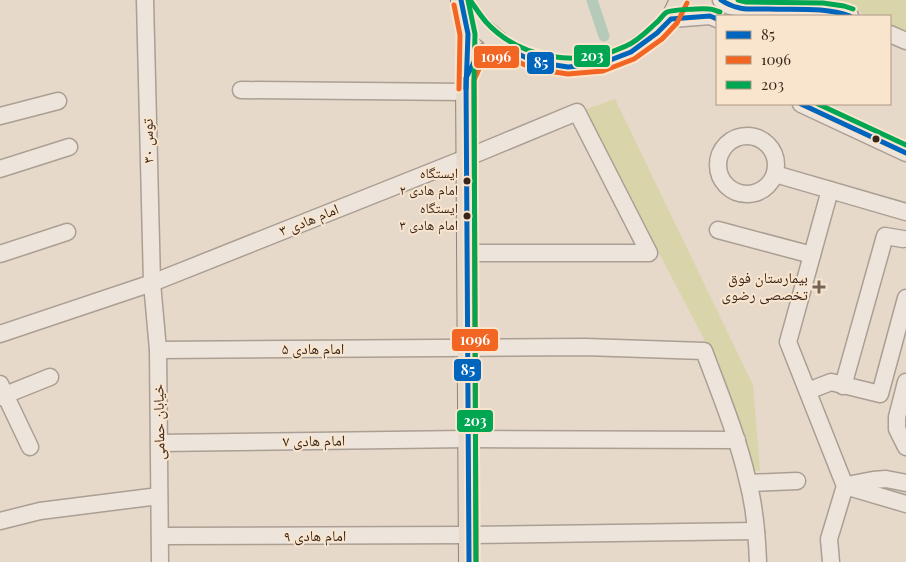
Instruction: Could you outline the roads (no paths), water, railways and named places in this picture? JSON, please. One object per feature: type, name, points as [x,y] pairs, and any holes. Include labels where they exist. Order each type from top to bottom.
[{"type":"main road","points":[[461,0],[480,27],[506,48],[535,62],[568,67],[600,64],[631,52],[657,33],[671,19],[680,0]]},
{"type":"main road","points":[[461,0],[468,34],[466,158],[469,562]]},
{"type":"main road","points":[[466,85],[474,62],[488,51],[506,48]]},
{"type":"street","name":"توس ۳۰","points":[[145,0],[152,283]]},
{"type":"street","points":[[721,0],[730,6],[745,9],[794,13],[823,10],[847,15]]},
{"type":"street","points":[[671,19],[710,16],[716,19]]},
{"type":"street","points":[[891,34],[906,41]]},
{"type":"street","points":[[241,90],[466,85]]},
{"type":"street","points":[[0,116],[58,102]]},
{"type":"street","points":[[803,105],[906,153]]},
{"type":"street","name":"امام هادی ۳","points":[[0,334],[152,283],[577,112],[649,253],[467,253]]},
{"type":"street","points":[[0,169],[68,147]]},
{"type":"street","points":[[775,174],[906,212]]},
{"type":"street","points":[[830,190],[788,342],[844,486],[829,539],[831,562]]},
{"type":"street","points":[[843,386],[885,236],[905,238],[906,221]]},
{"type":"street","points":[[718,230],[812,255]]},
{"type":"street","points":[[0,254],[67,232]]},
{"type":"street","name":"خیابان حمامی","points":[[152,283],[158,350],[160,562]]},
{"type":"street","points":[[808,392],[831,382],[880,394],[906,298]]},
{"type":"street","name":"امام هادی ۵","points":[[158,350],[585,347],[704,351],[737,440]]},
{"type":"street","points":[[30,447],[2,392],[50,377]]},
{"type":"street","points":[[906,382],[897,417],[897,429],[906,447]]},
{"type":"street","name":"امام هادی ۷","points":[[159,443],[468,439],[737,440]]},
{"type":"street","points":[[737,440],[754,483],[758,562]]},
{"type":"street","points":[[844,486],[886,479],[906,484]]},
{"type":"street","points":[[754,483],[797,481]]},
{"type":"street","points":[[844,486],[906,504]]},
{"type":"street","points":[[0,522],[40,511],[159,496]]},
{"type":"street","name":"امام هادی ۹","points":[[160,536],[469,535],[756,531]]},
{"type":"waterway","points":[[592,0],[604,36]]},
{"type":"place","name":"ایستگاه امام هادی ۲","points":[[467,181]]},
{"type":"place","name":"ایستگاه امام هادی ۳","points":[[467,216]]},
{"type":"place","name":"بیمارستان فوق تخصصی رضوی","points":[[819,287]]}]
